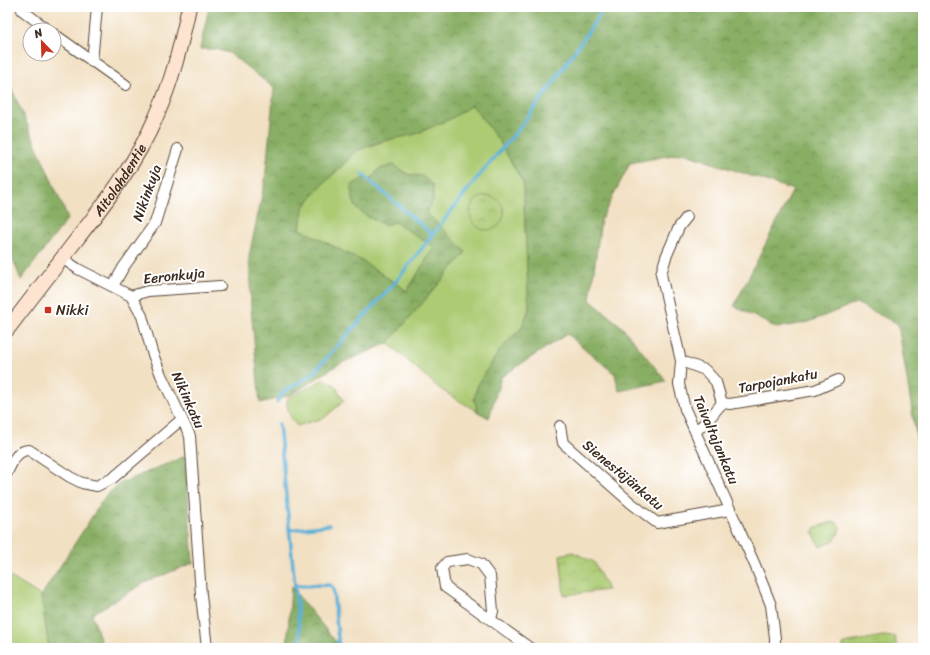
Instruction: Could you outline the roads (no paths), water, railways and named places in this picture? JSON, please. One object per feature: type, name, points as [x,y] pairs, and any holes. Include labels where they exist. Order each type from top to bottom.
[{"type":"main road","name":"Aitolahdentie","points":[[7,330],[117,186],[139,151],[171,79],[189,7]]},
{"type":"street","points":[[92,62],[97,7]]},
{"type":"street","points":[[22,10],[38,22]]},
{"type":"street","points":[[62,40],[126,85]]},
{"type":"street","name":"Nikinkuja","points":[[113,286],[122,268],[155,222],[178,148]]},
{"type":"street","name":"Taivaltajankatu","points":[[687,217],[679,227],[666,257],[661,274],[681,361],[679,384],[686,408],[771,605],[775,648]]},
{"type":"street","points":[[62,258],[78,269],[131,296]]},
{"type":"street","name":"Eeronkuja","points":[[131,296],[148,291],[220,286]]},
{"type":"street","name":"Nikinkatu","points":[[131,296],[142,316],[152,352],[161,375],[190,436],[201,595],[207,648]]},
{"type":"street","name":"Tarpojankatu","points":[[681,361],[705,370],[716,382],[722,403]]},
{"type":"street","name":"Tarpojankatu","points":[[722,403],[730,404],[815,390],[838,380]]},
{"type":"street","name":"Tarpojankatu","points":[[696,431],[722,403]]},
{"type":"street","points":[[7,473],[16,456],[23,450],[29,450],[70,477],[82,483],[97,486],[113,478],[182,419]]},
{"type":"street","name":"Sienestäjänkatu","points":[[560,426],[563,443],[631,503],[657,523],[730,510]]},
{"type":"street","points":[[491,620],[493,611],[490,576],[481,564],[468,559],[447,562],[442,568],[445,587],[530,648]]},
{"type":"waterway","points":[[277,402],[283,392],[311,375],[398,279],[477,178],[517,131],[553,83],[605,7]]},
{"type":"waterway","points":[[362,174],[433,235]]},
{"type":"waterway","points":[[279,424],[301,648]]},
{"type":"waterway","points":[[289,530],[329,525]]},
{"type":"waterway","points":[[295,586],[330,585],[333,588],[339,648]]},
{"type":"place","name":"Nikki","points":[[48,310]]}]
